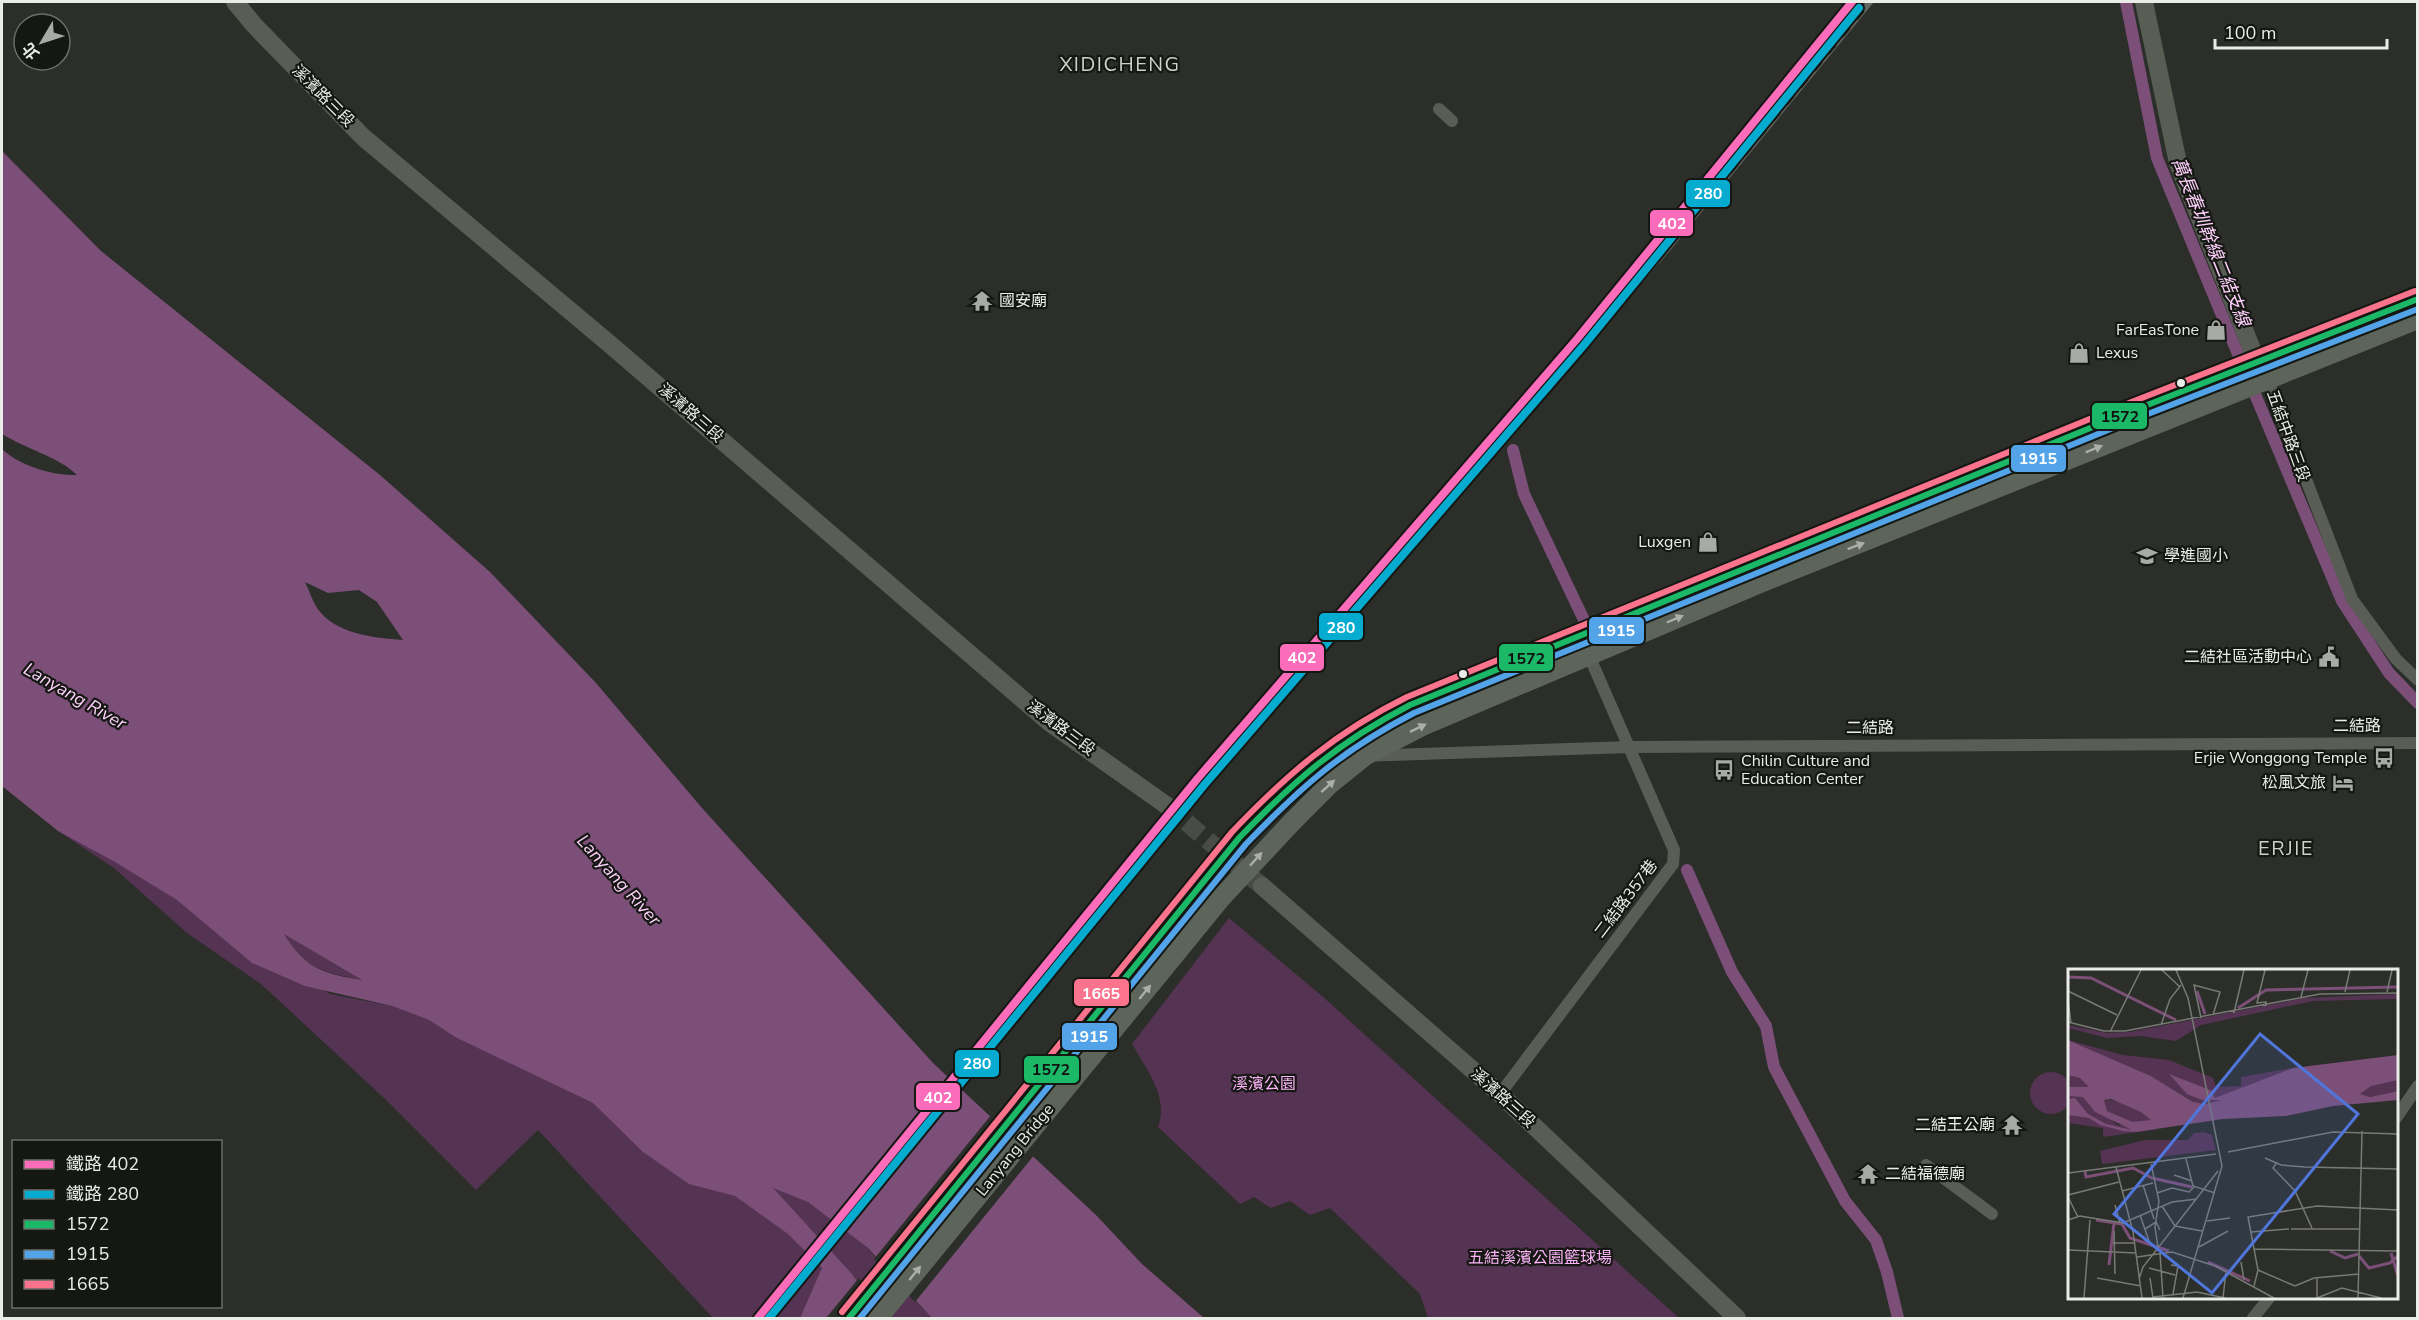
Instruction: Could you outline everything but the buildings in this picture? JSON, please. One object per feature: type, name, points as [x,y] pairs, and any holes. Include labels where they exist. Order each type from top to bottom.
[{"type":"main road","points":[[2262,370],[2418,299]]},
{"type":"main road","points":[[2262,370],[2418,319]]},
{"type":"main road","name":"Lanyang Bridge","points":[[849,1318],[1203,880],[1277,799],[1324,757],[1370,726],[1410,705],[2024,455],[2262,370]]},
{"type":"main road","name":"Lanyang Bridge","points":[[878,1318],[1221,898],[1293,820],[1330,784],[1366,755],[1422,726],[1760,583],[2032,474],[2262,370]]},
{"type":"main road","points":[[2024,455],[2032,474]]},
{"type":"street","name":"溪濱路三段","points":[[235,2],[305,79],[363,137],[638,368],[1050,723],[1166,805]]},
{"type":"street","name":"五結中路三段","points":[[2144,2],[2178,163],[2352,599],[2396,659],[2418,680]]},
{"type":"street","points":[[1439,109],[1452,121]]},
{"type":"street","name":"二結路357巷","points":[[1500,1094],[1661,883],[1673,864],[1674,850],[1581,636]]},
{"type":"street","name":"二結路","points":[[1324,757],[1630,747],[2417,743]]},
{"type":"street","points":[[1674,850],[1688,850]]},
{"type":"street","name":"溪濱路三段","points":[[1262,886],[1500,1094],[1737,1318]]},
{"type":"street","points":[[2398,1116],[2418,1086]]},
{"type":"street","points":[[1926,1165],[1992,1214]]},
{"type":"street","points":[[2253,1318],[2267,1299]]},
{"type":"green space","points":[[58,831],[118,849],[330,994],[392,1006],[429,1020],[455,1037],[823,1200],[932,1318],[713,1318],[538,1130],[476,1190],[384,1098],[261,984],[187,933],[114,868]]},
{"type":"green space","name":"溪濱公園","points":[[1229,918],[1322,996],[1679,1318],[1428,1318],[1420,1294],[1330,1208],[1310,1215],[1290,1201],[1271,1208],[1254,1197],[1240,1204],[1158,1127],[1161,1116],[1159,1094],[1132,1044]]},
{"type":"green space","points":[[283,933],[364,981],[317,968],[300,955]]},
{"type":"green space","points":[[2051,1072],[2066,1078],[2068,1104],[2066,1108],[2051,1114],[2036,1108],[2030,1093],[2036,1078]]},
{"type":"water","name":"Lanyang River","points":[[2,151],[101,251],[380,475],[490,572],[596,683],[702,808],[933,1063],[1096,1215],[1142,1264],[1204,1318],[932,1318],[868,1248],[808,1202],[773,1188],[851,1273],[884,1318],[800,1318],[822,1268],[788,1234],[735,1196],[689,1184],[643,1152],[593,1103],[455,1037],[429,1020],[392,1006],[305,986],[252,963],[177,900],[58,831],[2,786],[2,449],[37,469],[58,474],[77,475],[62,463],[2,434]],"holes":[[[305,582],[328,593],[359,590],[377,602],[403,640],[368,636],[334,624],[317,608]],[[284,934],[362,980],[316,968],[300,955]]]},
{"type":"pier","points":[[992,1114],[1035,1154],[915,1302],[874,1259]]},
{"type":"pier","points":[[859,1278],[887,1318],[826,1318]]},
{"type":"waterway","name":"萬長春圳幹線二結支線","points":[[2126,2],[2157,158],[2233,342],[2342,601],[2389,673],[2418,703]]},
{"type":"waterway","points":[[1513,450],[1524,494],[1584,620]]},
{"type":"waterway","points":[[1687,870],[1732,972],[1766,1026],[1774,1067],[1845,1201],[1876,1240],[1887,1272],[1898,1318]]},
{"type":"tunnel","points":[[1166,805],[1262,886]]},
{"type":"railway","points":[[769,1318],[1204,783],[1664,253],[1870,2]]},
{"type":"rail line","name":"402","points":[[758,1318],[1198,778],[1577,339],[1852,2]]},
{"type":"rail line","name":"280","points":[[769,1318],[1205,784],[1584,345],[1859,8]]},
{"type":"transit line","name":"1665","points":[[842,1312],[1232,832],[1292,773],[1357,725],[1407,697],[2129,403],[2415,291]]},
{"type":"transit line","name":"1572","points":[[849,1318],[1239,838],[1298,780],[1360,734],[1410,705],[2132,411],[2418,299]]},
{"type":"transit line","name":"1915","points":[[860,1318],[1246,844],[1304,787],[1365,741],[1414,713],[2135,419],[2418,309]]},
{"type":"place","name":"國安廟","points":[[982,301]]},
{"type":"place","name":"FarEasTone","points":[[2216,330]]},
{"type":"place","name":"Lexus","points":[[2079,353]]},
{"type":"place","name":"Luxgen","points":[[1708,542]]},
{"type":"place","name":"學進國小","points":[[2147,556]]},
{"type":"place","name":"二結社區活動中心","points":[[2329,657]]},
{"type":"place","name":"Erjie Wonggong Temple","points":[[2384,758]]},
{"type":"place","name":"Chilin Culture and Education Center","points":[[1724,770]]},
{"type":"place","name":"松風文旅","points":[[2343,783]]},
{"type":"place","name":"二結王公廟","points":[[2012,1125]]},
{"type":"place","name":"二結福德廟","points":[[1868,1174]]},
{"type":"district","name":"XIDICHENG","points":[[1120,64]]},
{"type":"district","name":"ERJIE","points":[[2286,848]]},
{"type":"park label","name":"五結溪濱公園籃球場","points":[[1540,1258]]}]
